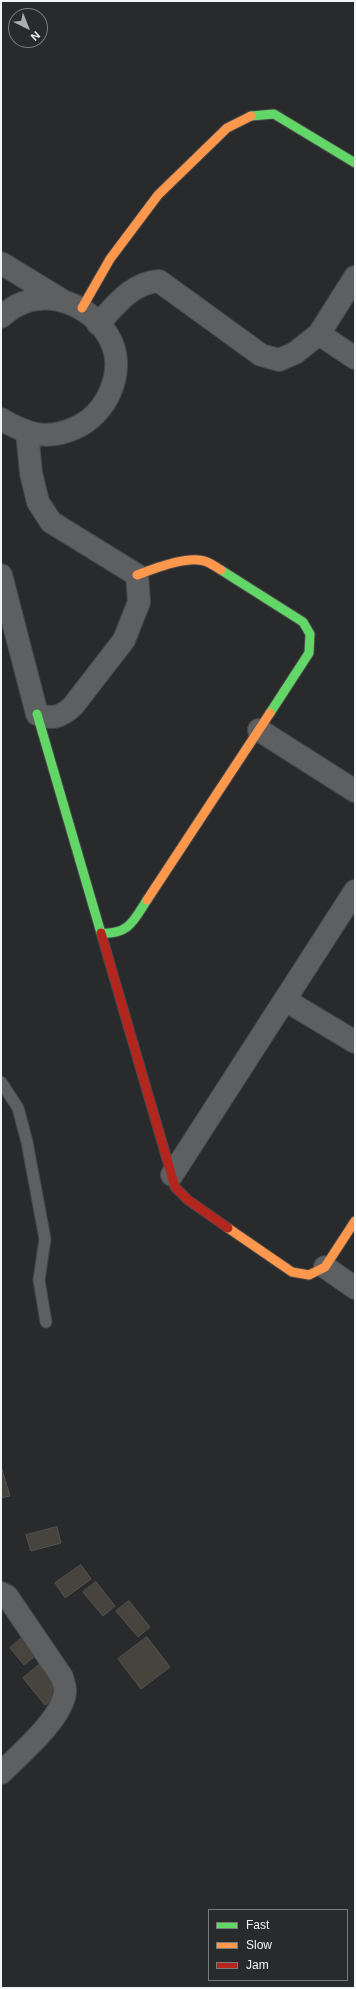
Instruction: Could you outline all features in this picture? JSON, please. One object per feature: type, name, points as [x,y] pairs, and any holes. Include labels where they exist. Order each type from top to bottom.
[{"type":"street","points":[[82,308],[110,260],[158,195],[227,128],[252,116],[274,114],[355,163]]},
{"type":"street","points":[[1,263],[60,300],[82,308],[98,324],[111,342],[116,365],[113,387],[102,408],[85,424],[64,433],[42,436],[20,430],[1,419]]},
{"type":"street","points":[[98,324],[135,287],[150,282],[159,281],[261,355],[278,360],[295,353],[320,334],[355,277]]},
{"type":"street","points":[[1,317],[16,306],[37,299],[60,300]]},
{"type":"street","points":[[320,334],[355,358]]},
{"type":"street","points":[[27,432],[31,473],[38,502],[51,522],[137,575]]},
{"type":"street","points":[[101,933],[110,934],[123,931],[130,926],[309,653],[310,634],[303,622],[206,561],[182,561],[163,565],[137,575]]},
{"type":"street","points":[[1,575],[37,714],[175,1186],[188,1200],[292,1272],[309,1275],[325,1267],[355,1221]]},
{"type":"street","points":[[37,714],[47,718],[56,718],[65,714],[73,706],[124,640],[139,602],[137,575]]},
{"type":"street","points":[[259,730],[355,791]]},
{"type":"street","points":[[172,1175],[355,892]]},
{"type":"street","points":[[285,1000],[355,1042]]},
{"type":"street","points":[[325,1267],[355,1288]]},
{"type":"street","points":[[1,1593],[7,1596],[62,1677],[65,1692],[58,1710],[50,1723],[1,1773]]},
{"type":"lane","points":[[1,1082],[18,1108],[27,1142],[44,1239],[39,1280],[46,1322]]},
{"type":"building","points":[[1,1466],[10,1496],[1,1498]]},
{"type":"building","points":[[57,1527],[61,1543],[31,1551],[26,1535]]},
{"type":"building","points":[[81,1565],[91,1579],[65,1598],[55,1583]]},
{"type":"building","points":[[96,1582],[115,1606],[103,1616],[83,1592]]},
{"type":"building","points":[[129,1601],[150,1627],[138,1637],[116,1611]]},
{"type":"building","points":[[25,1635],[40,1652],[24,1665],[10,1648]]},
{"type":"building","points":[[147,1637],[170,1667],[141,1689],[118,1659]]},
{"type":"building","points":[[39,1665],[61,1692],[45,1705],[23,1678]]},
{"type":"traffic: fast","points":[[251,116],[274,114],[355,163]]},
{"type":"traffic: fast","points":[[221,570],[303,622],[310,634],[309,653],[270,713]]},
{"type":"traffic: fast","points":[[37,714],[101,933],[118,932],[130,925],[147,900]]},
{"type":"traffic: slow","points":[[82,308],[110,259],[158,195],[227,128],[251,116]]},
{"type":"traffic: slow","points":[[137,575],[172,563],[191,560],[207,562],[221,570]]},
{"type":"traffic: slow","points":[[147,900],[270,713]]},
{"type":"traffic: slow","points":[[228,1228],[292,1272],[309,1275],[325,1267],[355,1221]]},
{"type":"traffic: jam","points":[[101,933],[175,1187],[188,1200],[228,1228]]}]
